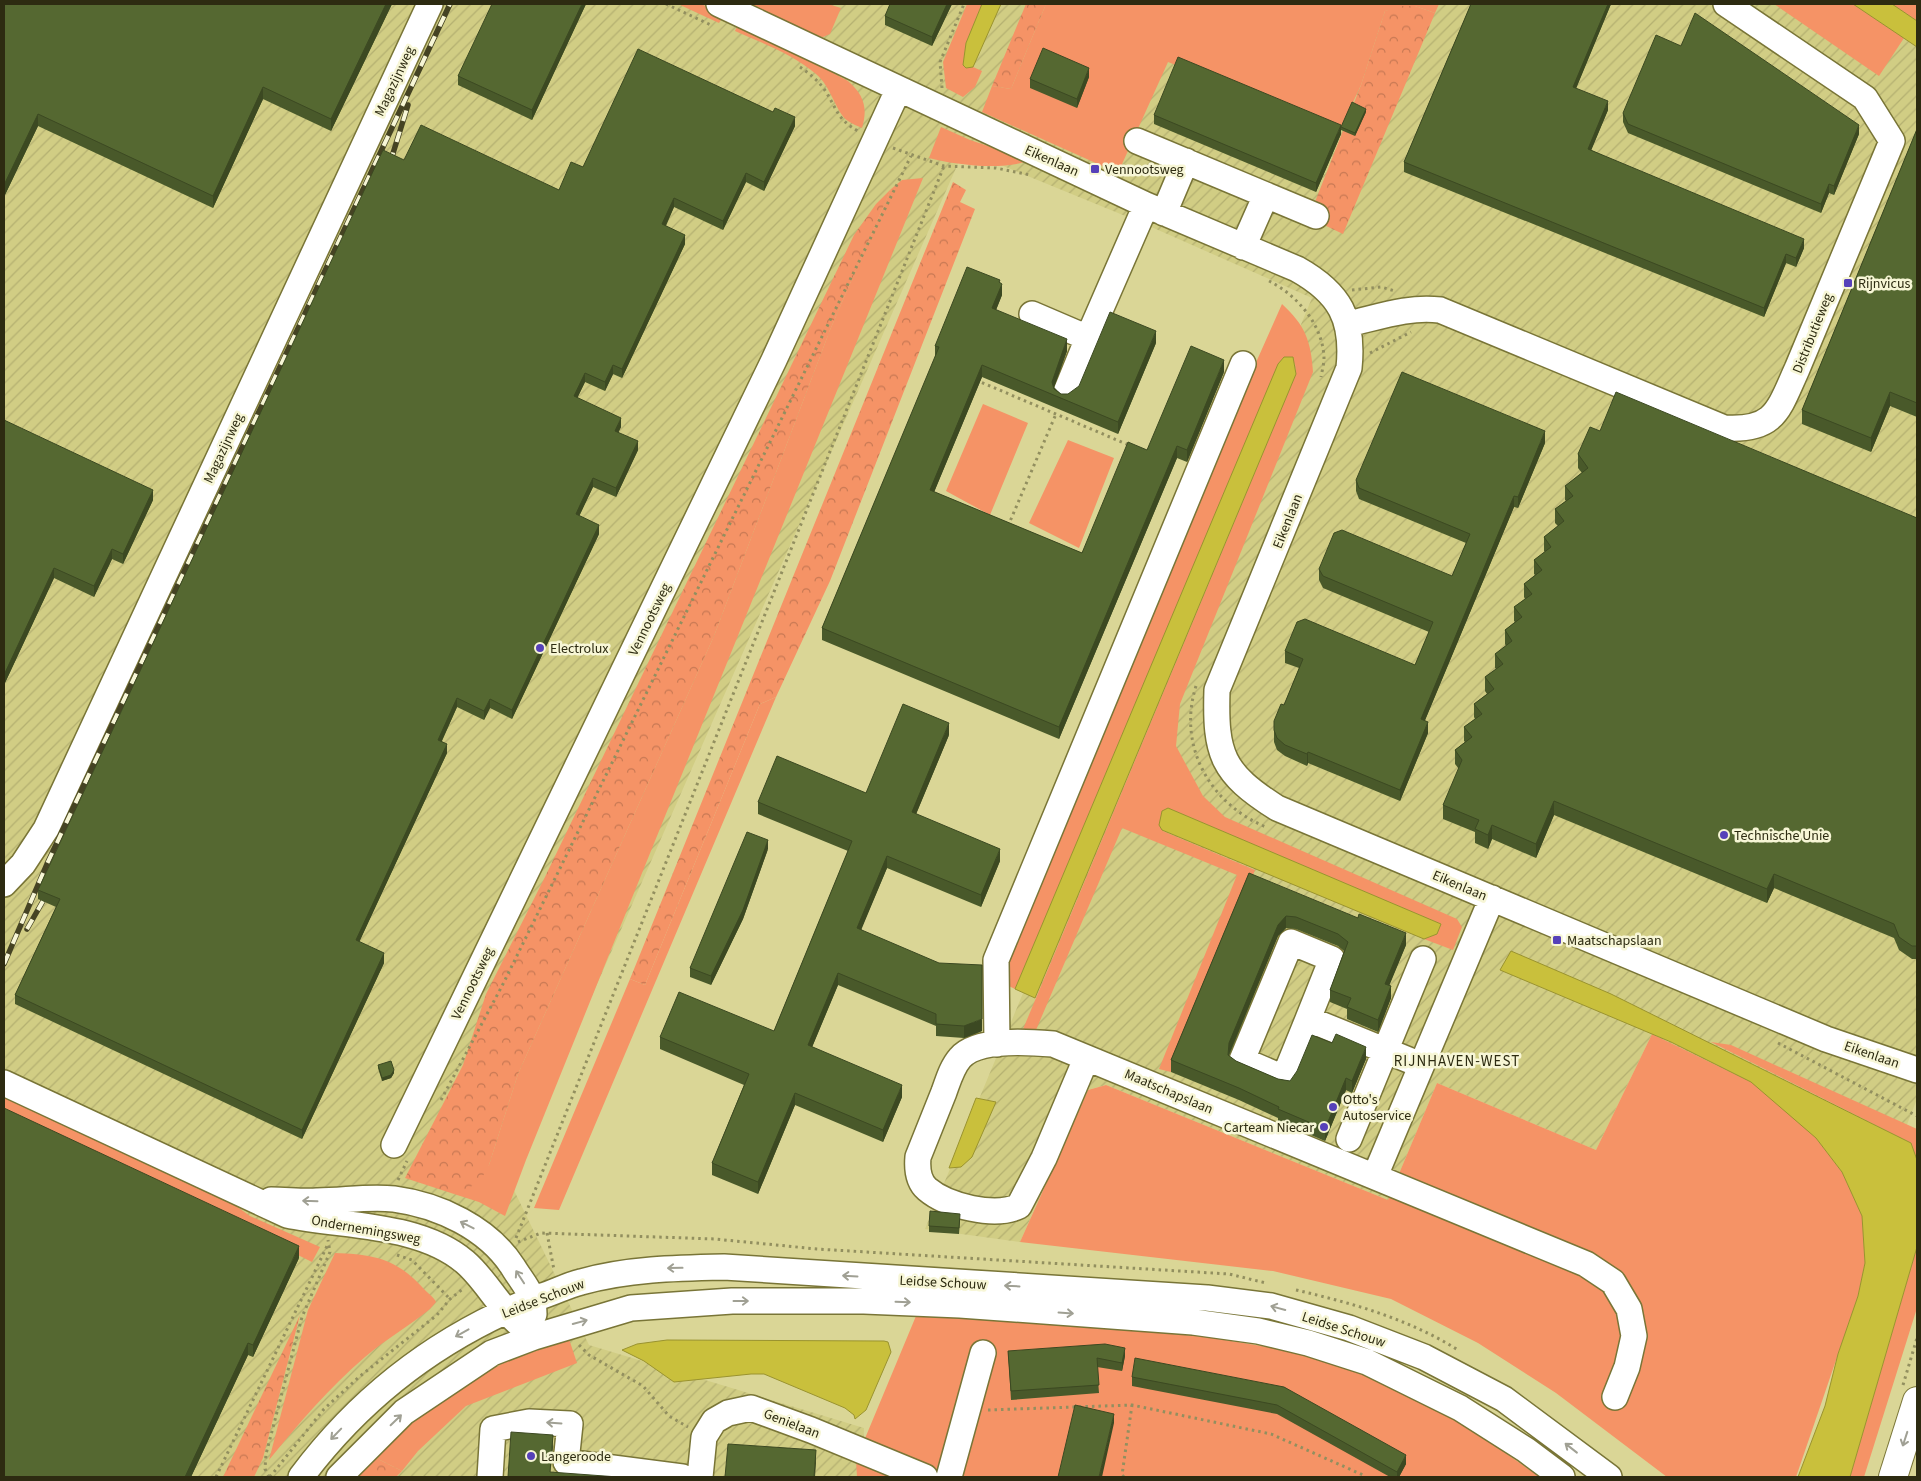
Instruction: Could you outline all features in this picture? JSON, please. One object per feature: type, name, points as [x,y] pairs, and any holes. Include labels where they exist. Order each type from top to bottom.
[{"type":"main road","points":[[1893,1477],[1917,1401]]},
{"type":"street","name":"Magazijnweg","points":[[4,884],[23,864],[46,829],[430,4]]},
{"type":"street","name":"Eikenlaan","points":[[719,4],[934,107],[1155,209],[1243,248],[1297,269],[1319,282],[1335,299],[1348,324],[1351,338],[1349,368],[1217,690],[1216,723],[1222,753],[1234,776],[1250,791],[1277,808],[1826,1038],[1917,1070]]},
{"type":"street","name":"Distributieweg","points":[[1348,324],[1403,311],[1423,308],[1440,310],[1724,428],[1744,429],[1759,426],[1772,417],[1781,404],[1797,370],[1892,141],[1865,98],[1726,4]]},
{"type":"street","name":"Vennootsweg","points":[[403,1149],[774,360],[898,90]]},
{"type":"street","points":[[1137,141],[1316,216]]},
{"type":"street","points":[[1066,392],[1088,338],[1155,209],[1186,161]]},
{"type":"street","points":[[1243,248],[1266,195]]},
{"type":"street","points":[[1032,314],[1088,338]]},
{"type":"street","points":[[997,1044],[996,960],[1243,364]]},
{"type":"street","points":[[1375,1176],[1420,1065],[1492,898]]},
{"type":"street","points":[[1291,942],[1332,960],[1308,1019],[1284,1078],[1262,1075],[1242,1060],[1291,942]]},
{"type":"street","points":[[1349,1139],[1423,959]]},
{"type":"street","points":[[1308,1019],[1420,1065]]},
{"type":"street","name":"Eikenlaan","points":[[1826,1038],[1859,1063],[1917,1087]]},
{"type":"street","name":"Maatschapslaan","points":[[1080,1056],[1044,1158],[1019,1206],[1013,1209],[978,1210],[940,1197],[926,1188],[917,1170],[918,1157],[953,1070],[961,1056],[980,1046],[1014,1042],[1053,1044],[1080,1056],[1245,1113],[1375,1176],[1586,1264],[1613,1282],[1629,1309],[1634,1336],[1627,1367],[1615,1397]]},
{"type":"street","name":"Ondernemingsweg","points":[[4,1083],[287,1215],[323,1222],[392,1230],[420,1236],[446,1248],[466,1262],[506,1311],[534,1337]]},
{"type":"street","name":"Ondernemingsweg","points":[[252,1199],[318,1201],[358,1198],[394,1199],[434,1208],[475,1228],[505,1255],[534,1300]]},
{"type":"street","name":"Leidse Schouw","points":[[301,1477],[324,1446],[372,1397],[418,1360],[461,1333],[506,1311],[581,1282],[661,1268],[724,1267],[1208,1298],[1271,1306],[1349,1328],[1424,1357],[1504,1399],[1610,1477]]},
{"type":"street","points":[[534,1300],[534,1337]]},
{"type":"street","name":"Leidse Schouw","points":[[339,1477],[404,1412],[492,1353],[571,1325],[631,1308],[732,1301],[864,1301],[960,1305],[1174,1321],[1258,1331],[1308,1343],[1367,1362],[1414,1384],[1468,1414],[1526,1450],[1562,1477]]},
{"type":"street","points":[[948,1477],[984,1353]]},
{"type":"street","name":"Genielaan","points":[[704,1436],[714,1421],[728,1413],[752,1408],[925,1477]]},
{"type":"street","points":[[490,1477],[493,1430],[529,1422],[570,1424],[566,1462],[682,1477]]},
{"type":"street","points":[[700,1477],[704,1436]]},
{"type":"path","points":[[934,107],[942,86],[940,62],[964,4]]},
{"type":"path","name":"Vennootsweg","points":[[440,1102],[502,986],[911,156]]},
{"type":"path","points":[[516,1238],[944,166]]},
{"type":"path","points":[[1324,358],[1370,353],[1418,330]]},
{"type":"path","points":[[969,377],[1134,447]]},
{"type":"path","points":[[1008,527],[1056,414]]},
{"type":"path","points":[[397,1188],[403,1149]]},
{"type":"path","points":[[548,1233],[554,1269],[560,1290]]},
{"type":"path","name":"Ondernemingsweg","points":[[329,1243],[336,1242]]},
{"type":"path","points":[[216,1477],[324,1248],[329,1243]]},
{"type":"path","points":[[269,1477],[265,1470],[266,1454],[302,1316],[330,1252],[329,1243]]},
{"type":"path","name":"Ondernemingsweg","points":[[396,1254],[412,1260],[450,1299]]},
{"type":"path","points":[[571,1325],[575,1339],[589,1355],[643,1386],[669,1416],[704,1436]]},
{"type":"path","points":[[967,1411],[1132,1405],[1270,1434],[1363,1474],[1362,1477]]},
{"type":"path","points":[[1124,1477],[1122,1475],[1132,1405]]},
{"type":"shaded area","points":[[4,4],[1853,4],[1917,47],[1917,1099],[1883,1186],[1652,1034],[1596,1150],[1437,1083],[1388,1200],[1106,1085],[1087,1090],[1020,1242],[925,1229],[1312,298],[1140,222],[964,150],[510,1182],[589,1345],[864,1428],[862,1477],[4,1477]]},
{"type":"shaded area","points":[[982,4],[1001,4],[973,67],[966,68],[963,65],[966,43]]},
{"type":"shaded area","points":[[1853,4],[1892,4],[1917,21],[1917,47]]},
{"type":"shaded area","points":[[1284,357],[1293,357],[1296,374],[1035,998],[1015,989],[1278,364]]},
{"type":"shaded area","points":[[1168,808],[1441,924],[1437,934],[1424,939],[1162,830],[1159,825],[1162,811]]},
{"type":"shaded area","points":[[1511,951],[1611,994],[1911,1143],[1917,1160],[1917,1247],[1850,1477],[1798,1477],[1825,1406],[1838,1354],[1858,1296],[1865,1263],[1862,1216],[1842,1172],[1816,1138],[1751,1082],[1671,1042],[1500,970]]},
{"type":"shaded area","points":[[976,1098],[996,1102],[972,1157],[961,1167],[949,1168]]},
{"type":"shaded area","points":[[667,1340],[884,1341],[888,1342],[891,1352],[866,1410],[855,1419],[854,1415],[845,1408],[764,1374],[674,1382],[644,1361],[622,1350],[637,1344]]},
{"type":"green space","points":[[678,4],[701,4],[724,15],[719,23]]},
{"type":"green space","points":[[743,4],[828,4],[841,8],[830,34],[823,37],[813,36]]},
{"type":"green space","points":[[967,4],[982,4],[966,43],[963,64],[966,68],[973,67],[982,71],[975,87],[963,97],[946,88],[943,62]]},
{"type":"green space","points":[[1026,4],[1046,4],[1011,89],[992,86]]},
{"type":"green space","points":[[1046,4],[1439,4],[1435,13],[1415,6],[1385,11],[1361,85],[1340,130],[1168,62],[1118,173],[982,112],[992,86],[1011,89]]},
{"type":"green space","points":[[1774,4],[1853,4],[1904,38],[1879,76]]},
{"type":"green space","points":[[1892,4],[1917,4],[1917,21]]},
{"type":"green space","points":[[1401,6],[1415,6],[1435,13],[1343,234],[1320,223],[1311,212],[1361,85],[1385,11]]},
{"type":"green space","points":[[739,22],[848,81],[858,91],[863,102],[865,114],[862,128],[844,117],[826,85],[816,74],[787,55],[735,31]]},
{"type":"green space","points":[[941,127],[970,140],[1030,160],[1007,165],[980,166],[929,158]]},
{"type":"green space","points":[[923,178],[505,1216],[479,1202],[454,1194],[489,1165],[518,1074],[714,636],[830,330],[891,189],[902,180]]},
{"type":"green space","points":[[953,182],[966,190],[960,202],[975,209],[830,581],[776,697],[760,704],[645,985],[630,979]]},
{"type":"green space","points":[[891,189],[830,330],[714,636],[518,1074],[489,1165],[479,1183],[454,1194],[405,1178],[463,1065],[486,994],[545,877],[854,235],[876,204]]},
{"type":"green space","points":[[1282,304],[1296,319],[1305,334],[1311,351],[1313,372],[1180,704],[1176,746],[1203,796],[1225,817],[1457,919],[1462,927],[1453,950],[1424,939],[1437,934],[1441,924],[1168,808],[1163,831],[1255,870],[1171,1072],[1159,1069],[1237,875],[1122,828],[1033,1037],[1021,1034],[1296,374],[1295,364],[1284,357],[1278,365],[1015,989],[984,974]]},
{"type":"green space","points":[[983,404],[1028,423],[990,515],[946,491]]},
{"type":"green space","points":[[1068,440],[1114,458],[1079,548],[1029,523]]},
{"type":"green space","points":[[776,697],[559,1210],[534,1208],[630,979],[645,985],[760,704]]},
{"type":"green space","points":[[1652,1034],[1751,1082],[1782,1107],[1816,1138],[1842,1172],[1862,1216],[1865,1263],[1858,1296],[1796,1477],[1667,1477],[1556,1393],[1478,1343],[1391,1299],[1273,1271],[1020,1242],[1088,1090],[1106,1085],[1388,1200],[1437,1083],[1596,1150]]},
{"type":"green space","points":[[1711,1042],[1731,1045],[1917,1129],[1917,1160],[1911,1143]]},
{"type":"green space","points":[[4,1093],[215,1191],[250,1216],[320,1247],[312,1262],[4,1109]]},
{"type":"green space","points":[[1917,1247],[1917,1308],[1864,1477],[1850,1477]]},
{"type":"green space","points":[[335,1253],[373,1257],[394,1264],[413,1278],[436,1302],[430,1309],[373,1350],[339,1381],[269,1460],[308,1310]]},
{"type":"green space","points":[[300,1315],[263,1458],[254,1477],[223,1477]]},
{"type":"green space","points":[[916,1316],[1041,1322],[1207,1337],[1298,1352],[1366,1376],[1459,1421],[1540,1477],[857,1477],[856,1460]]},
{"type":"green space","points":[[569,1339],[577,1363],[466,1406],[418,1451],[402,1471],[374,1457],[419,1417],[467,1383],[505,1362]]},
{"type":"green space","points":[[374,1457],[402,1471],[396,1477],[356,1477]]},
{"type":"building","points":[[4,4],[386,4],[331,119],[263,87],[213,196],[38,114],[4,185]]},
{"type":"building","points":[[492,4],[582,4],[532,110],[458,76]]},
{"type":"building","points":[[890,4],[947,4],[932,37],[885,16]]},
{"type":"building","points":[[1471,4],[1608,4],[1573,87],[1608,101],[1588,149],[1804,239],[1796,258],[1786,254],[1764,308],[1404,162]]},
{"type":"building","points":[[1695,13],[1859,125],[1834,186],[1829,184],[1821,204],[1628,124],[1623,113],[1656,35],[1681,46]]},
{"type":"building","points":[[1043,48],[1089,68],[1077,99],[1030,79]]},
{"type":"building","points":[[638,49],[773,112],[775,108],[795,117],[764,182],[746,173],[723,221],[674,198],[662,224],[685,235],[622,369],[613,365],[605,382],[585,373],[574,396],[621,418],[615,431],[638,441],[616,488],[593,478],[581,503],[576,514],[599,525],[512,710],[490,699],[484,711],[457,698],[438,740],[447,744],[356,940],[384,953],[302,1130],[15,995],[60,899],[38,890],[383,150],[404,160],[421,125],[559,190],[571,162],[583,167]]},
{"type":"building","points":[[1178,57],[1341,125],[1316,183],[1154,115]]},
{"type":"building","points":[[1352,102],[1366,109],[1355,133],[1341,127]]},
{"type":"building","points":[[1917,129],[1917,403],[1890,392],[1871,438],[1802,410]]},
{"type":"building","points":[[967,267],[1000,280],[999,282],[1002,284],[992,308],[1067,339],[1052,382],[1054,389],[1061,394],[1068,394],[1079,386],[1110,312],[1156,331],[1118,422],[982,365],[930,490],[1082,553],[1128,442],[1147,450],[1191,346],[1224,360],[1187,450],[1177,446],[1059,727],[822,628],[939,347],[935,346]]},
{"type":"building","points":[[1402,372],[1545,431],[1518,497],[1514,496],[1421,719],[1428,722],[1400,790],[1308,752],[1307,754],[1285,745],[1277,738],[1274,730],[1274,721],[1281,704],[1284,705],[1303,659],[1285,651],[1297,622],[1305,619],[1415,665],[1433,622],[1323,576],[1319,569],[1334,533],[1342,530],[1452,576],[1470,534],[1359,488],[1356,480]]},
{"type":"building","points":[[1616,392],[1917,518],[1917,946],[1912,946],[1899,937],[1894,924],[1774,874],[1767,889],[1554,801],[1536,844],[1492,825],[1488,835],[1475,829],[1479,820],[1443,805],[1462,760],[1455,750],[1472,737],[1464,727],[1482,714],[1474,704],[1494,689],[1485,677],[1503,664],[1495,654],[1512,641],[1505,630],[1522,617],[1514,607],[1532,594],[1524,584],[1542,570],[1534,560],[1551,547],[1544,537],[1564,521],[1555,509],[1573,496],[1565,486],[1588,468],[1578,454],[1590,427],[1600,431]]},
{"type":"building","points":[[4,420],[153,490],[123,554],[112,549],[94,586],[54,568],[4,675]]},
{"type":"building","points":[[903,704],[949,723],[912,812],[1000,849],[981,895],[887,856],[857,928],[939,963],[982,965],[982,1019],[964,1026],[936,1024],[936,1014],[838,973],[808,1045],[902,1085],[883,1130],[795,1093],[758,1182],[712,1163],[749,1074],[660,1037],[679,992],[774,1031],[852,841],[758,802],[777,756],[866,793]]},
{"type":"building","points":[[747,832],[768,840],[743,910],[711,976],[690,968]]},
{"type":"building","points":[[1249,873],[1358,918],[1359,914],[1406,933],[1385,984],[1391,986],[1378,1020],[1347,1007],[1351,998],[1330,990],[1348,942],[1338,934],[1296,917],[1286,916],[1278,925],[1229,1043],[1228,1055],[1236,1061],[1278,1079],[1290,1081],[1297,1071],[1312,1035],[1332,1043],[1336,1034],[1366,1047],[1352,1081],[1346,1078],[1325,1129],[1278,1109],[1279,1107],[1239,1088],[1171,1060]]},
{"type":"building","points":[[391,1061],[394,1070],[391,1075],[382,1078],[378,1065]]},
{"type":"building","points":[[4,1108],[299,1246],[253,1345],[248,1343],[185,1477],[4,1477]]},
{"type":"building","points":[[930,1211],[960,1214],[959,1228],[929,1226]]},
{"type":"building","points":[[1105,1344],[1125,1348],[1122,1363],[1097,1358],[1099,1385],[1011,1391],[1008,1351]]},
{"type":"building","points":[[1135,1358],[1284,1387],[1406,1455],[1397,1472],[1277,1405],[1132,1377]]},
{"type":"building","points":[[1075,1405],[1114,1414],[1099,1477],[1058,1477]]},
{"type":"building","name":"Langeroode","points":[[511,1432],[553,1435],[550,1472],[618,1477],[508,1477]]},
{"type":"building","points":[[728,1444],[816,1450],[814,1477],[725,1477]]},
{"type":"railway","points":[[4,964],[47,864],[450,4]]},
{"type":"railway","points":[[390,163],[408,105]]},
{"type":"railway","points":[[27,929],[43,901]]},
{"type":"place","name":"Vennootsweg","points":[[1095,169]]},
{"type":"place","name":"Rijnvicus","points":[[1848,283]]},
{"type":"place","name":"Electrolux","points":[[540,648]]},
{"type":"place","name":"Technische Unie","points":[[1724,835]]},
{"type":"place","name":"Maatschapslaan","points":[[1557,940]]},
{"type":"place","name":"Otto's Autoservice","points":[[1333,1107]]},
{"type":"place","name":"Carteam Niecar","points":[[1324,1127]]},
{"type":"place","name":"Langeroode","points":[[531,1456]]},
{"type":"district","name":"RIJNHAVEN-WEST","points":[[1457,1061]]}]
